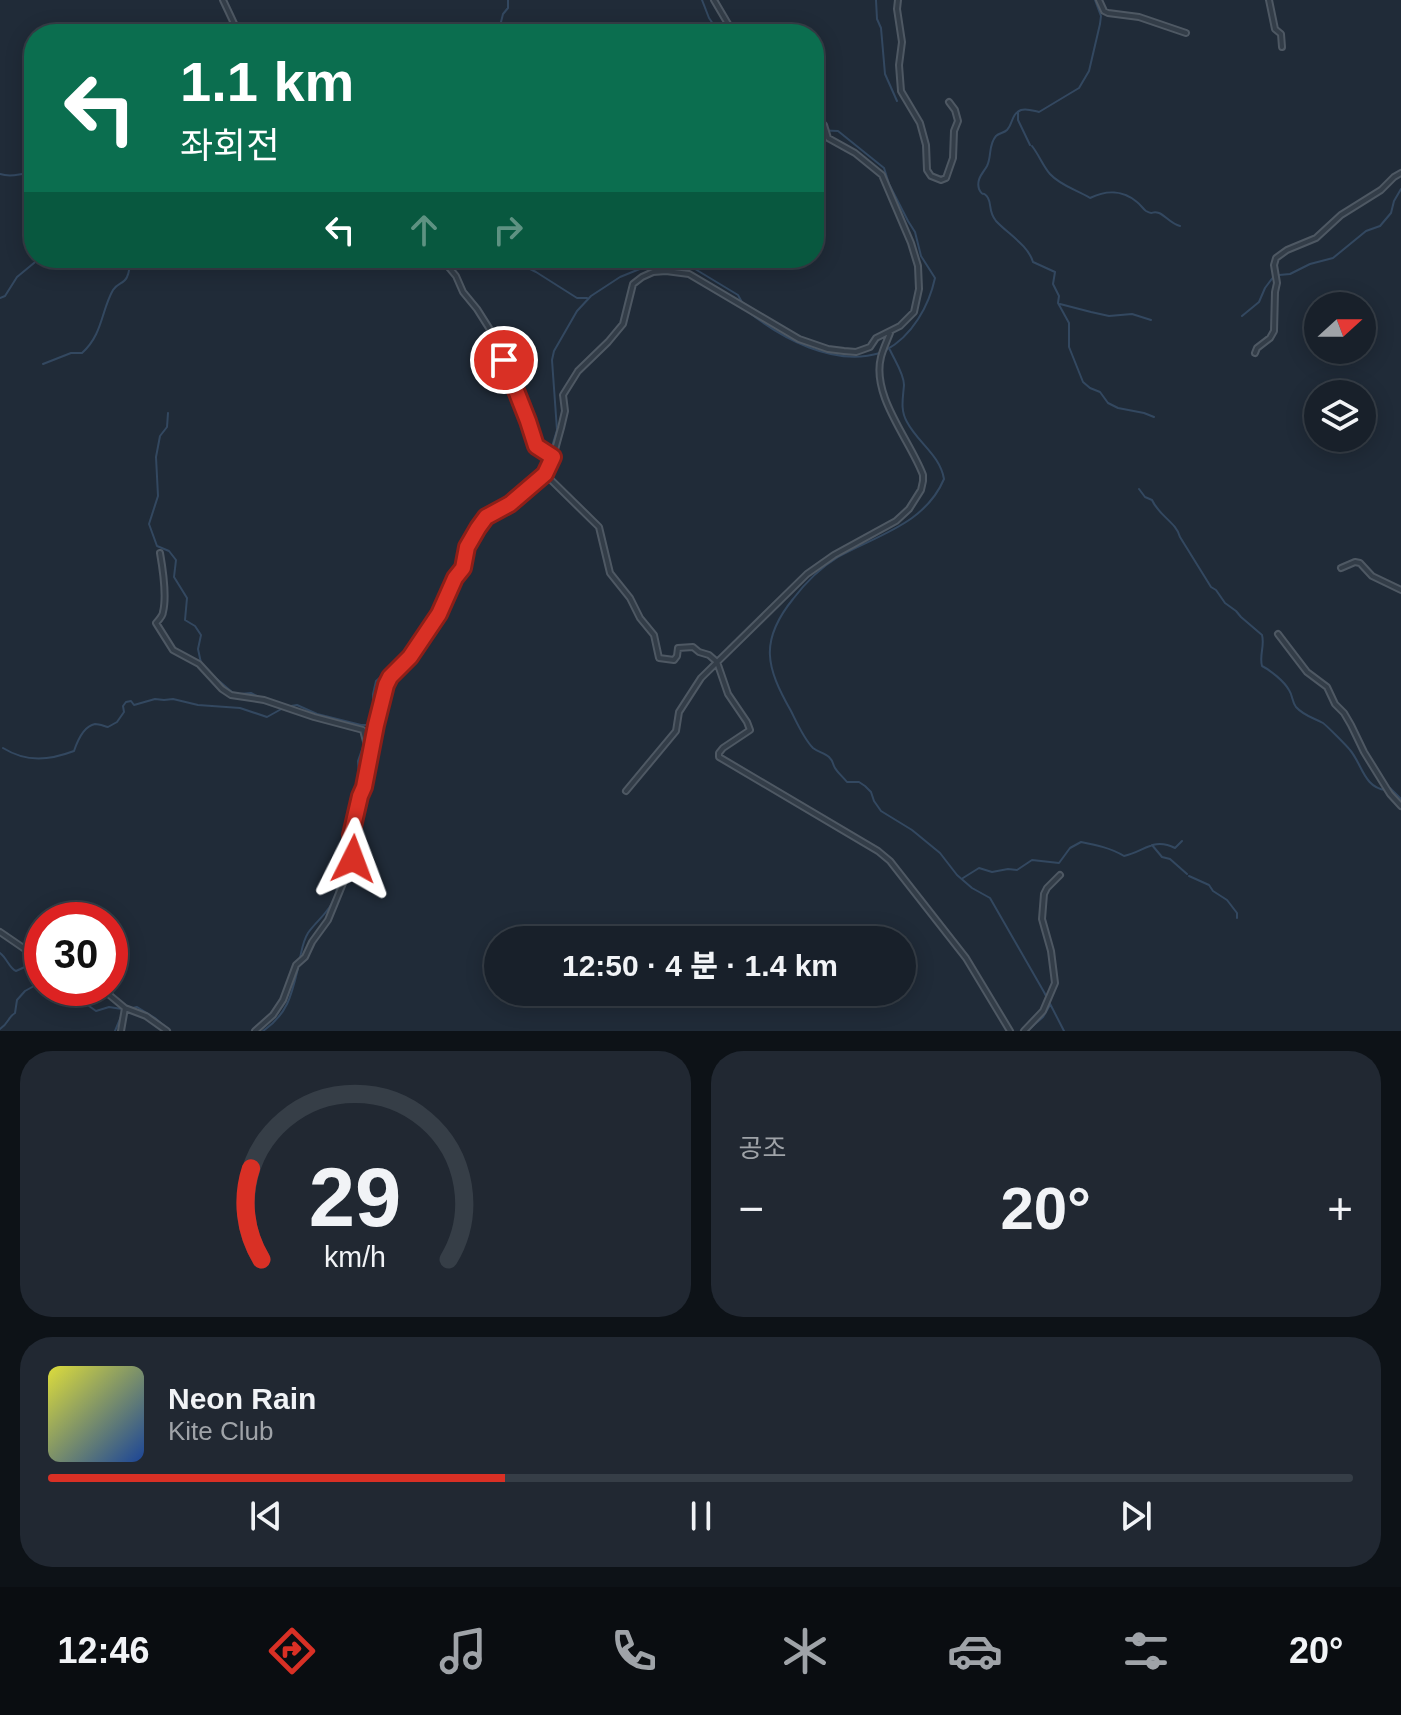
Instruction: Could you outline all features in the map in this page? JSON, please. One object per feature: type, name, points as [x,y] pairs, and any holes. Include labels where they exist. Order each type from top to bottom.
[{"type":"street","points":[[223,0],[234,24]]},
{"type":"street","points":[[714,0],[728,24]]},
{"type":"street","points":[[898,0],[902,42],[899,65],[901,91],[920,123],[929,174],[941,180],[946,178],[952,161],[954,131],[958,121],[949,102]]},
{"type":"street","points":[[1099,0],[1108,13],[1139,17],[1186,33]]},
{"type":"street","points":[[1269,0],[1275,29],[1281,34],[1282,47]]},
{"type":"street","points":[[255,1031],[273,1015],[283,1000],[296,965],[304,959],[328,920],[353,859],[351,835],[388,680],[410,657],[439,614],[455,578],[463,568],[464,554],[486,517],[510,504],[545,474],[553,457],[565,411],[563,395],[578,371],[623,324],[633,284],[648,273],[666,271],[695,277],[783,331],[828,349],[844,351],[861,351],[870,347],[876,338],[890,333],[910,317],[916,306],[920,280],[918,266],[882,175],[855,153],[828,138],[824,125]]},
{"type":"street","points":[[1255,353],[1274,331],[1276,258],[1316,238],[1341,215],[1381,190],[1401,173]]},
{"type":"street","points":[[449,268],[499,343],[536,446],[553,457]]},
{"type":"street","points":[[626,791],[676,731],[682,706],[717,662],[807,574],[834,555],[896,521],[915,501],[921,490],[923,475],[893,417],[881,377],[881,356],[890,333]]},
{"type":"street","points":[[545,474],[600,529],[610,573],[654,635],[659,658],[674,660],[678,648],[693,647],[717,662],[728,694],[750,730],[723,748],[719,757],[882,854],[966,958],[1010,1031]]},
{"type":"street","points":[[160,553],[164,598],[163,613],[156,623],[173,650],[199,664],[231,695],[264,700],[363,730],[370,755]]},
{"type":"street","points":[[1341,568],[1360,563],[1372,576],[1401,590]]},
{"type":"street","points":[[1278,634],[1307,672],[1327,687],[1390,794],[1401,806]]},
{"type":"street","points":[[1024,1031],[1043,1011],[1055,983],[1051,951],[1042,919],[1047,888],[1060,875]]},
{"type":"street","points":[[0,932],[24,948]]},
{"type":"street","points":[[123,1006],[146,1016],[167,1031]]},
{"type":"street","points":[[121,1031],[125,1008]]},
{"type":"waterway","points":[[500,24],[508,0]]},
{"type":"waterway","points":[[702,0],[713,24]]},
{"type":"waterway","points":[[876,0],[885,74],[897,101]]},
{"type":"waterway","points":[[1095,0],[1101,16],[1100,24],[1089,71],[1079,88],[1039,112],[1023,109],[1015,114],[1007,130],[994,139],[978,185],[988,198],[996,221],[1022,245],[1033,262],[1055,272],[1053,284],[1059,296],[1058,303],[1069,323],[1069,347],[1083,382],[1118,408],[1154,417]]},
{"type":"waterway","points":[[1018,113],[1018,120],[1030,145]]},
{"type":"waterway","points":[[824,130],[838,131],[884,168],[889,184],[915,232],[921,256],[935,278],[918,319],[904,337],[886,350]]},
{"type":"waterway","points":[[1032,146],[1050,174],[1064,185],[1090,198],[1108,193],[1126,195],[1146,211],[1159,213],[1180,226]]},
{"type":"waterway","points":[[0,174],[24,173]]},
{"type":"waterway","points":[[1279,275],[1333,258],[1366,231],[1380,226],[1391,213],[1401,189]]},
{"type":"waterway","points":[[0,298],[28,268]]},
{"type":"waterway","points":[[43,364],[71,353],[82,353],[89,346],[113,290],[127,277],[129,268]]},
{"type":"waterway","points":[[528,268],[577,298],[587,298]]},
{"type":"waterway","points":[[367,735],[376,681],[409,652],[432,618],[468,535],[480,519],[531,482],[548,460],[557,430],[552,360],[577,311],[591,296],[620,277],[642,268]]},
{"type":"waterway","points":[[690,268],[738,295],[743,304]]},
{"type":"waterway","points":[[1242,316],[1259,302],[1274,276]]},
{"type":"waterway","points":[[1060,304],[1109,316],[1132,314],[1151,320]]},
{"type":"waterway","points":[[746,310],[791,340],[826,353],[844,356],[880,353]]},
{"type":"waterway","points":[[890,350],[904,381],[903,413],[938,463],[944,479],[936,494],[912,518],[838,557],[803,587],[775,628],[771,641],[772,667],[783,695],[813,748],[829,757],[847,782],[859,782],[865,786],[881,811],[912,830],[940,853],[957,875],[990,898],[1064,1031]]},
{"type":"waterway","points":[[168,413],[167,427],[160,436],[156,457],[158,496],[149,524],[157,546],[169,551],[176,560],[174,577],[187,598],[185,620],[195,626],[201,635],[198,649],[201,663]]},
{"type":"waterway","points":[[1139,489],[1175,527],[1211,587],[1262,635],[1262,666],[1284,683],[1299,710],[1323,723],[1345,744],[1368,780],[1386,790]]},
{"type":"waterway","points":[[211,674],[233,693]]},
{"type":"waterway","points":[[239,694],[251,693],[259,697]]},
{"type":"waterway","points":[[3,748],[30,758],[65,754],[74,751],[91,725],[108,727],[117,722],[126,702],[131,701],[134,705],[155,699],[240,708],[267,717],[285,707],[297,705],[317,714],[369,725]]},
{"type":"waterway","points":[[360,793],[358,761],[365,741]]},
{"type":"waterway","points":[[1390,788],[1401,799]]},
{"type":"waterway","points":[[354,832],[361,800]]},
{"type":"waterway","points":[[300,958],[308,933],[335,897],[336,859],[342,845],[350,837]]},
{"type":"waterway","points":[[963,878],[979,868],[992,872],[1017,870],[1032,860],[1059,863],[1070,848],[1081,842],[1124,856],[1154,845],[1175,848],[1182,841]]},
{"type":"waterway","points":[[1152,845],[1162,857],[1170,859],[1187,874]]},
{"type":"waterway","points":[[1189,876],[1209,885],[1227,900],[1237,913],[1237,918]]},
{"type":"waterway","points":[[0,953],[16,971],[24,967]]},
{"type":"waterway","points":[[263,1031],[284,1010],[299,964]]},
{"type":"waterway","points":[[0,1029],[15,1013],[17,1000],[24,992]]},
{"type":"waterway","points":[[1027,1031],[1043,1017],[1050,1005]]},
{"type":"waterway","points":[[89,1006],[96,1011],[109,1007],[122,1009]]},
{"type":"waterway","points":[[128,1009],[137,1007],[170,1031]]},
{"type":"waterway","points":[[115,1031],[122,1014]]},
{"type":"route","points":[[353,859],[351,835],[388,680],[410,657],[439,614],[455,578],[463,568],[467,547],[486,517],[510,504],[545,474],[553,457],[536,446],[504,360]]}]
